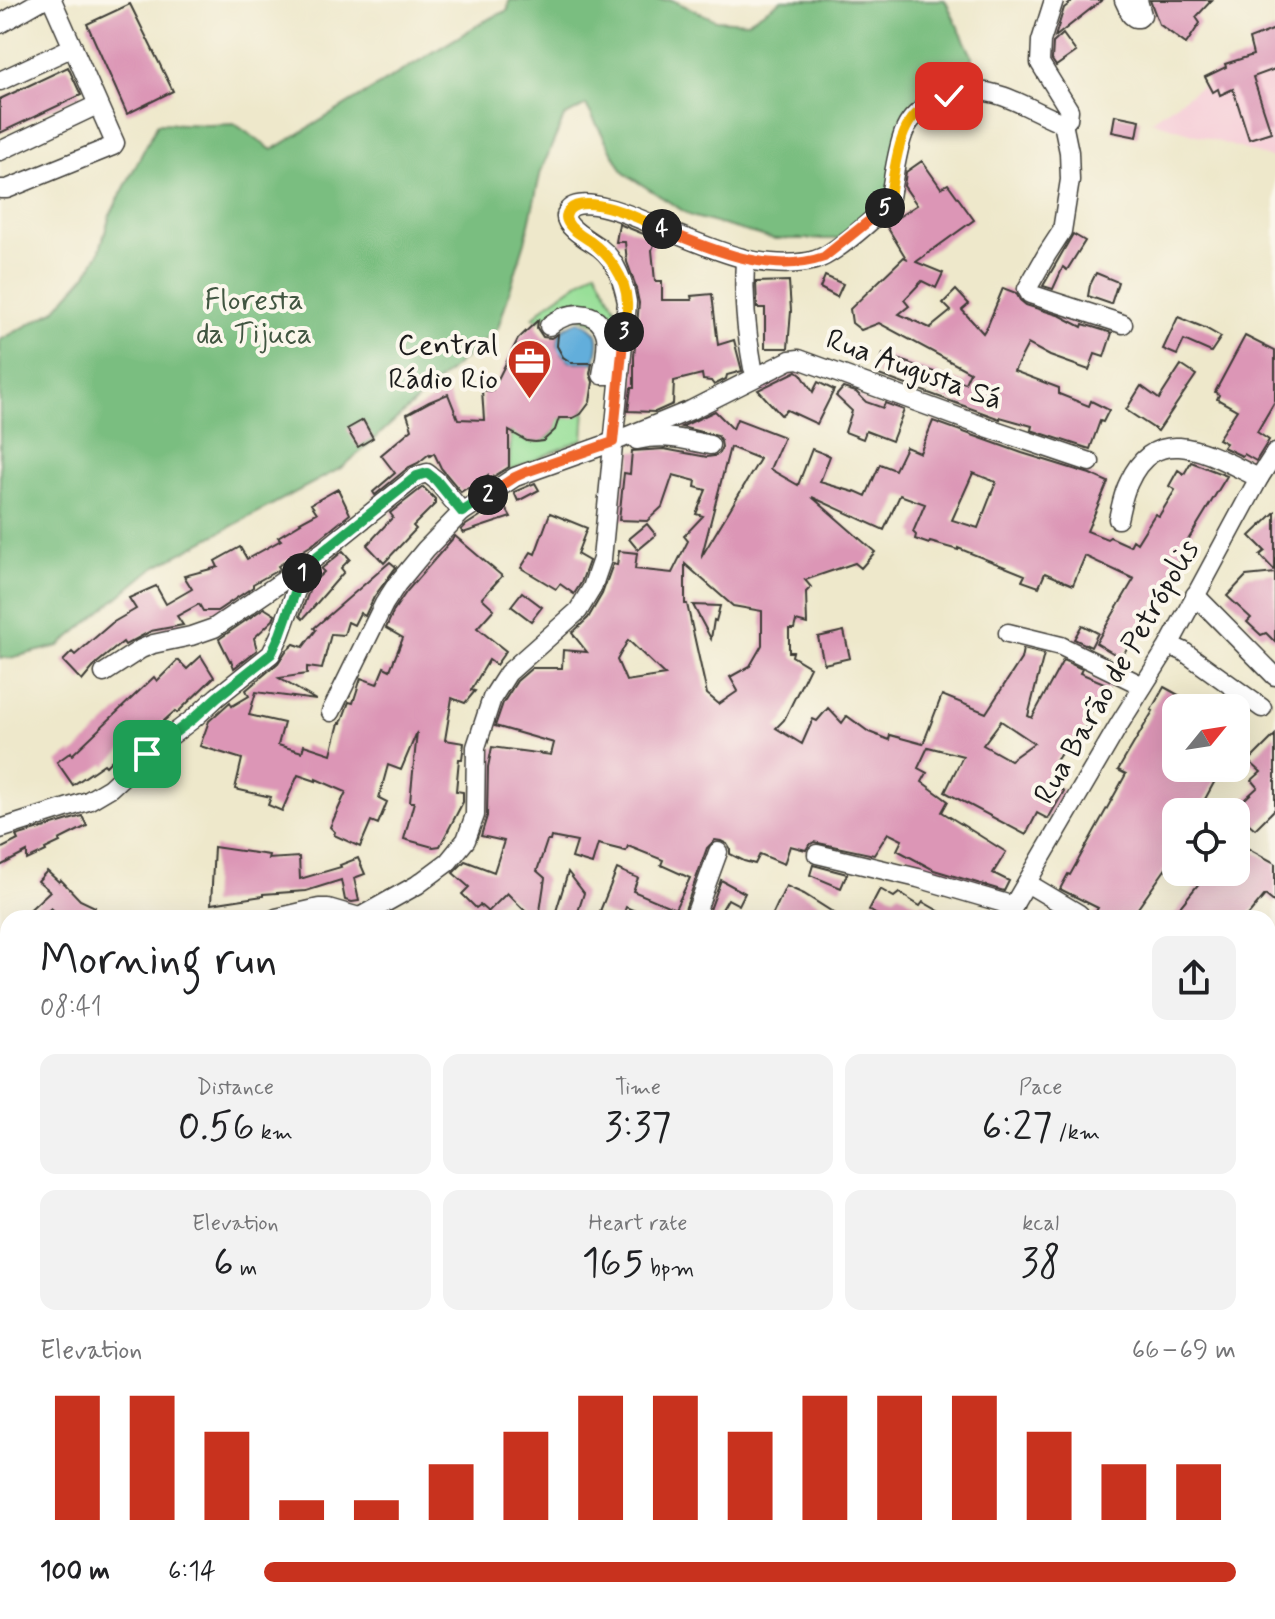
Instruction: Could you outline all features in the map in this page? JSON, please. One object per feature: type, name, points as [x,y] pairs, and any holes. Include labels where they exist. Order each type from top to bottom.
[{"type":"street","points":[[0,24],[42,0]]},
{"type":"street","points":[[0,189],[7,189],[113,146],[114,139],[52,0]]},
{"type":"street","points":[[1054,0],[1041,41],[1040,63],[1069,110],[1068,119],[1063,123]]},
{"type":"street","points":[[1124,0],[1131,15],[1139,18],[1142,15],[1138,0]]},
{"type":"street","points":[[0,81],[73,47]]},
{"type":"street","points":[[373,910],[438,870],[466,840],[475,815],[476,747],[492,698],[508,673],[578,611],[592,588],[602,559],[627,302],[622,278],[604,252],[567,222],[568,211],[589,205],[631,214],[745,259],[781,263],[812,261],[824,257],[884,209],[889,202],[903,132],[920,110],[949,96],[969,91],[991,93],[1063,123]]},
{"type":"street","points":[[0,151],[97,105]]},
{"type":"street","points":[[1063,123],[1069,152],[1070,180],[1062,231],[1027,289],[1030,294],[1123,324]]},
{"type":"street","points":[[745,259],[744,281],[753,368]]},
{"type":"street","points":[[549,326],[569,315],[586,314],[595,318],[605,332],[602,375],[620,375]]},
{"type":"street","name":"Rua Augusta Sá","points":[[331,712],[397,584],[462,512],[515,477],[612,446],[790,360],[799,359],[1090,462]]},
{"type":"street","points":[[612,446],[660,436],[710,445]]},
{"type":"street","points":[[1118,519],[1129,482],[1145,456],[1169,446],[1186,446],[1259,478]]},
{"type":"street","name":"Rua Barão de Petrópolis","points":[[1011,910],[1169,645],[1275,453]]},
{"type":"street","points":[[104,673],[153,644],[214,628],[305,566],[417,476],[427,473],[436,480],[462,512]]},
{"type":"street","points":[[0,829],[88,801],[110,788],[147,754],[271,654],[305,566]]},
{"type":"street","points":[[1195,595],[1275,676]]},
{"type":"street","points":[[1008,633],[1061,646],[1143,686]]},
{"type":"street","points":[[1169,645],[1183,651],[1262,708]]},
{"type":"street","points":[[697,910],[718,852]]},
{"type":"street","points":[[817,854],[918,878],[1005,910]]},
{"type":"street","points":[[1027,883],[1072,910]]},
{"type":"street","points":[[310,910],[334,910]]},
{"type":"shaded area","points":[[1275,35],[1275,159],[1151,121]]},
{"type":"green space","name":"Floresta da Tijuca","points":[[509,0],[672,0],[716,20],[747,22],[782,0],[945,0],[972,56],[969,95],[913,115],[888,201],[837,239],[773,239],[691,216],[624,173],[586,105],[564,117],[541,171],[525,242],[498,328],[343,467],[153,568],[59,646],[0,658],[0,340],[54,311],[87,274],[99,253],[110,215],[158,123],[235,124],[272,150],[483,22],[508,10]]},
{"type":"green space","points":[[596,270],[618,313],[620,331],[610,330],[562,309],[538,320],[533,318],[545,306]]},
{"type":"green space","points":[[585,409],[583,439],[509,471],[511,436],[508,417],[527,441],[539,441],[552,434],[558,418],[576,416]]},
{"type":"water","points":[[579,321],[593,329],[598,337],[595,363],[571,362],[559,352],[559,335]]},
{"type":"building","points":[[1074,0],[1102,0],[1055,37],[1064,8]]},
{"type":"building","points":[[1150,0],[1212,0],[1196,17],[1200,23],[1186,44],[1159,24]]},
{"type":"building","points":[[130,4],[173,91],[127,114],[87,24]]},
{"type":"building","points":[[1275,29],[1275,69],[1253,77],[1271,132],[1249,139],[1233,89],[1220,95],[1218,89],[1213,92],[1205,77],[1226,67],[1225,64],[1253,55],[1249,39]]},
{"type":"building","points":[[1063,34],[1076,52],[1056,66],[1052,60],[1053,43]]},
{"type":"building","points":[[68,67],[81,95],[0,133],[0,99]]},
{"type":"building","points":[[1115,115],[1140,120],[1137,137],[1112,132]]},
{"type":"building","points":[[922,161],[941,188],[948,184],[974,220],[916,262],[943,273],[936,288],[922,281],[904,300],[909,306],[899,314],[930,328],[951,311],[943,303],[956,290],[969,304],[962,310],[983,333],[1003,288],[1016,293],[1026,305],[1061,316],[1082,327],[1083,324],[1112,333],[1104,357],[1095,354],[1089,370],[1050,356],[1028,344],[1014,371],[1059,388],[1059,394],[1089,406],[1091,401],[1109,410],[1103,422],[1100,421],[1090,449],[1031,430],[1032,426],[1000,419],[876,374],[883,354],[965,383],[970,372],[879,323],[861,330],[852,323],[850,309],[906,258],[886,225],[917,205],[904,186],[906,172]]},
{"type":"building","points":[[619,224],[656,239],[652,250],[655,281],[662,281],[662,300],[692,300],[691,296],[712,294],[718,345],[734,340],[742,371],[727,375],[726,379],[714,385],[711,381],[703,380],[702,374],[674,381],[673,404],[655,412],[628,411],[631,388],[634,388],[639,303],[627,262],[625,242],[616,242]]},
{"type":"building","points":[[1073,234],[1085,241],[1067,270],[1063,267],[1053,289],[1043,286]]},
{"type":"building","points":[[1096,273],[1118,282],[1111,304],[1088,296]]},
{"type":"building","points":[[825,276],[843,284],[837,297],[820,288]]},
{"type":"building","points":[[789,281],[791,311],[788,348],[765,348],[765,308],[757,308],[756,282]]},
{"type":"building","points":[[1178,317],[1221,337],[1211,352],[1184,340],[1177,355],[1163,349]]},
{"type":"building","points":[[538,320],[537,328],[543,337],[551,338],[558,334],[557,346],[563,357],[572,363],[592,363],[590,402],[581,414],[573,418],[559,418],[555,430],[543,441],[527,441],[509,431],[509,467],[488,480],[488,475],[461,492],[441,468],[434,453],[409,467],[375,495],[373,492],[395,473],[381,455],[412,429],[407,414],[448,394],[458,419],[484,420],[482,390],[492,391],[518,339]]},
{"type":"building","points":[[1245,336],[1275,351],[1275,401],[1257,432],[1269,440],[1256,461],[1223,447],[1226,443],[1218,439],[1237,410],[1217,399],[1219,395],[1215,392]]},
{"type":"building","points":[[1181,365],[1196,375],[1158,431],[1126,410],[1141,386],[1159,399]]},
{"type":"building","points":[[797,371],[813,392],[818,382],[834,390],[817,424],[787,410],[781,415],[758,390]]},
{"type":"building","points":[[843,388],[856,392],[866,402],[883,408],[885,403],[904,410],[892,441],[866,431],[863,439],[845,432],[852,411],[836,396]]},
{"type":"building","points":[[715,411],[733,429],[737,419],[784,437],[770,469],[798,485],[812,449],[830,456],[820,482],[866,496],[880,464],[895,470],[906,447],[920,453],[933,421],[1108,482],[1087,531],[1130,546],[1133,540],[1137,543],[1155,514],[1159,516],[1175,490],[1169,486],[1178,470],[1184,474],[1191,462],[1227,476],[1177,558],[1180,560],[1171,579],[1121,658],[1096,643],[1134,579],[1085,556],[1073,585],[1045,573],[1039,587],[1022,581],[1025,575],[958,548],[915,539],[913,532],[925,504],[900,495],[884,530],[812,497],[875,552],[861,568],[855,563],[805,580],[811,587],[806,592],[807,624],[796,621],[794,629],[789,629],[789,652],[810,667],[784,720],[776,728],[802,744],[813,719],[817,721],[828,708],[842,723],[847,716],[869,732],[889,740],[890,735],[923,744],[942,695],[986,713],[1021,659],[1023,649],[1044,654],[1028,716],[1032,718],[1063,660],[1082,669],[1080,673],[1111,686],[1086,718],[1090,720],[1076,743],[1070,740],[1056,761],[1066,767],[1055,786],[1064,791],[1048,819],[1037,813],[1026,835],[945,792],[963,756],[928,747],[918,768],[927,773],[922,782],[948,801],[942,812],[1006,852],[993,873],[1009,881],[1004,891],[934,870],[897,850],[902,840],[888,833],[874,855],[814,842],[806,850],[790,846],[784,864],[760,854],[755,864],[744,861],[730,854],[727,844],[715,840],[707,848],[685,910],[633,910],[626,907],[625,910],[600,910],[617,869],[638,878],[633,891],[675,909],[690,878],[661,865],[663,860],[628,846],[626,851],[598,844],[592,864],[572,858],[577,842],[551,837],[537,871],[545,878],[540,910],[524,910],[507,893],[490,910],[486,910],[480,905],[476,908],[462,894],[469,887],[453,873],[465,861],[494,872],[504,841],[481,836],[487,816],[488,767],[492,747],[551,755],[554,743],[495,726],[503,703],[517,681],[532,668],[562,668],[563,650],[587,652],[572,633],[588,618],[602,594],[613,564],[617,565],[619,551],[637,553],[635,569],[672,573],[688,541],[684,536],[703,516],[696,514],[706,490],[695,487],[696,481],[673,475],[662,507],[647,521],[619,520],[624,473],[630,474],[632,451],[664,449],[714,456],[722,447],[718,436],[681,427]],"holes":[[[730,447],[760,459],[702,556]],[[973,473],[996,482],[978,528],[952,520]],[[685,564],[733,606],[762,611],[762,645],[750,666],[730,677],[738,691],[719,704],[707,694],[685,604]],[[628,640],[665,675],[626,681],[617,660]],[[1001,721],[1034,743],[1010,760],[983,745]]]},
{"type":"building","points":[[363,420],[373,438],[358,447],[347,429]]},
{"type":"building","points":[[535,483],[539,490],[518,501],[514,492]]},
{"type":"building","points":[[423,487],[435,499],[435,504],[384,563],[367,545],[393,517],[390,513]]},
{"type":"building","points":[[338,489],[350,514],[312,545],[278,566],[280,569],[253,584],[253,587],[217,611],[203,611],[199,604],[177,616],[183,625],[151,631],[125,645],[123,642],[97,663],[82,681],[63,661],[72,652],[75,655],[112,623],[136,609],[129,598],[156,586],[166,604],[192,589],[184,576],[218,567],[215,561],[240,547],[247,559],[281,540],[278,537],[317,513],[311,504]]},
{"type":"building","points":[[502,502],[511,517],[463,533],[461,530],[466,525]]},
{"type":"building","points":[[1275,512],[1275,571],[1260,555],[1265,551],[1250,536]]},
{"type":"building","points":[[550,513],[587,528],[577,554],[589,561],[574,594],[560,584],[556,589],[521,568],[531,552],[535,554]]},
{"type":"building","points":[[647,524],[656,535],[638,550],[629,539]]},
{"type":"building","points":[[455,536],[502,576],[482,598],[494,609],[477,628],[506,651],[496,665],[489,660],[471,690],[475,691],[465,703],[452,698],[445,740],[464,743],[456,791],[463,792],[463,802],[440,846],[404,839],[414,802],[410,802],[417,732],[401,770],[388,765],[379,798],[387,802],[378,824],[371,821],[360,847],[334,835],[330,827],[346,792],[298,775],[282,811],[268,805],[271,797],[235,789],[242,759],[200,746],[209,721],[230,702],[232,706],[249,696],[246,690],[278,663],[286,651],[294,644],[303,647],[316,630],[314,628],[390,562],[396,567],[374,597],[365,616],[360,613],[354,625],[348,622],[344,635],[331,634],[322,669],[307,667],[307,674],[279,678],[316,700],[256,692],[249,715],[284,723],[278,745],[302,752],[304,745],[331,754],[339,723],[349,702],[353,703],[361,678],[377,684],[384,667],[390,670],[403,638],[386,628],[394,610]]},
{"type":"building","points":[[343,551],[350,559],[341,568],[344,572],[303,619],[300,616],[312,583],[324,572],[321,569]]},
{"type":"building","points":[[1275,573],[1275,642],[1266,633],[1261,635],[1247,622],[1251,618],[1227,596],[1246,576]]},
{"type":"building","points":[[522,592],[542,607],[531,621],[511,606]]},
{"type":"building","points":[[693,605],[720,606],[711,639]]},
{"type":"building","points":[[264,608],[275,615],[273,620],[254,638],[257,650],[234,668],[219,639]]},
{"type":"building","points":[[1082,625],[1098,633],[1091,647],[1074,639]]},
{"type":"building","points":[[844,631],[850,658],[824,664],[818,637]]},
{"type":"building","points":[[201,656],[214,677],[177,713],[175,711],[128,753],[124,748],[106,766],[104,764],[73,785],[57,762],[71,752],[72,755],[154,677],[157,681],[178,660],[187,669]]},
{"type":"building","points":[[1164,687],[1177,694],[1162,694],[1162,782],[1214,782],[1206,798],[1162,798],[1162,874],[1137,910],[1097,910],[1060,889],[1126,774],[1118,770]]},
{"type":"building","points":[[1275,735],[1275,809],[1255,829],[1250,825],[1250,798],[1246,798],[1258,787],[1252,780],[1261,772],[1250,760]]},
{"type":"building","points":[[82,816],[87,826],[59,840],[46,851],[27,860],[27,852],[0,866],[0,849],[18,840],[16,836]]},
{"type":"building","points":[[214,847],[269,855],[268,859],[299,857],[300,879],[341,867],[358,858],[365,874],[354,878],[359,901],[345,900],[341,880],[306,891],[263,894],[211,904]]},
{"type":"building","points":[[1250,850],[1275,863],[1275,903],[1265,895],[1253,910],[1177,910],[1197,886],[1250,886]]},
{"type":"building","points":[[813,865],[847,874],[841,888],[810,875]]},
{"type":"building","points":[[47,871],[59,882],[61,880],[80,900],[95,907],[94,910],[30,910],[50,891],[38,881]]},
{"type":"building","points":[[568,872],[584,893],[579,910],[556,910]]},
{"type":"building","points":[[721,880],[745,893],[739,905],[728,899],[722,910],[710,910]]},
{"type":"building","points":[[786,886],[829,910],[775,910]]},
{"type":"building","points":[[880,889],[894,897],[899,893],[920,906],[923,902],[937,910],[869,910]]},
{"type":"place","name":"Central Rádio Rio","points":[[529,401]]},
{"type":"route","points":[[147,754],[271,654],[305,566],[417,476],[427,473],[436,480],[462,512],[515,477],[613,442],[627,302],[622,278],[604,252],[567,222],[568,211],[575,207],[601,206],[631,214],[690,240],[745,259],[781,263],[812,261],[824,257],[884,209],[889,202],[903,132],[920,110],[949,96]]}]
